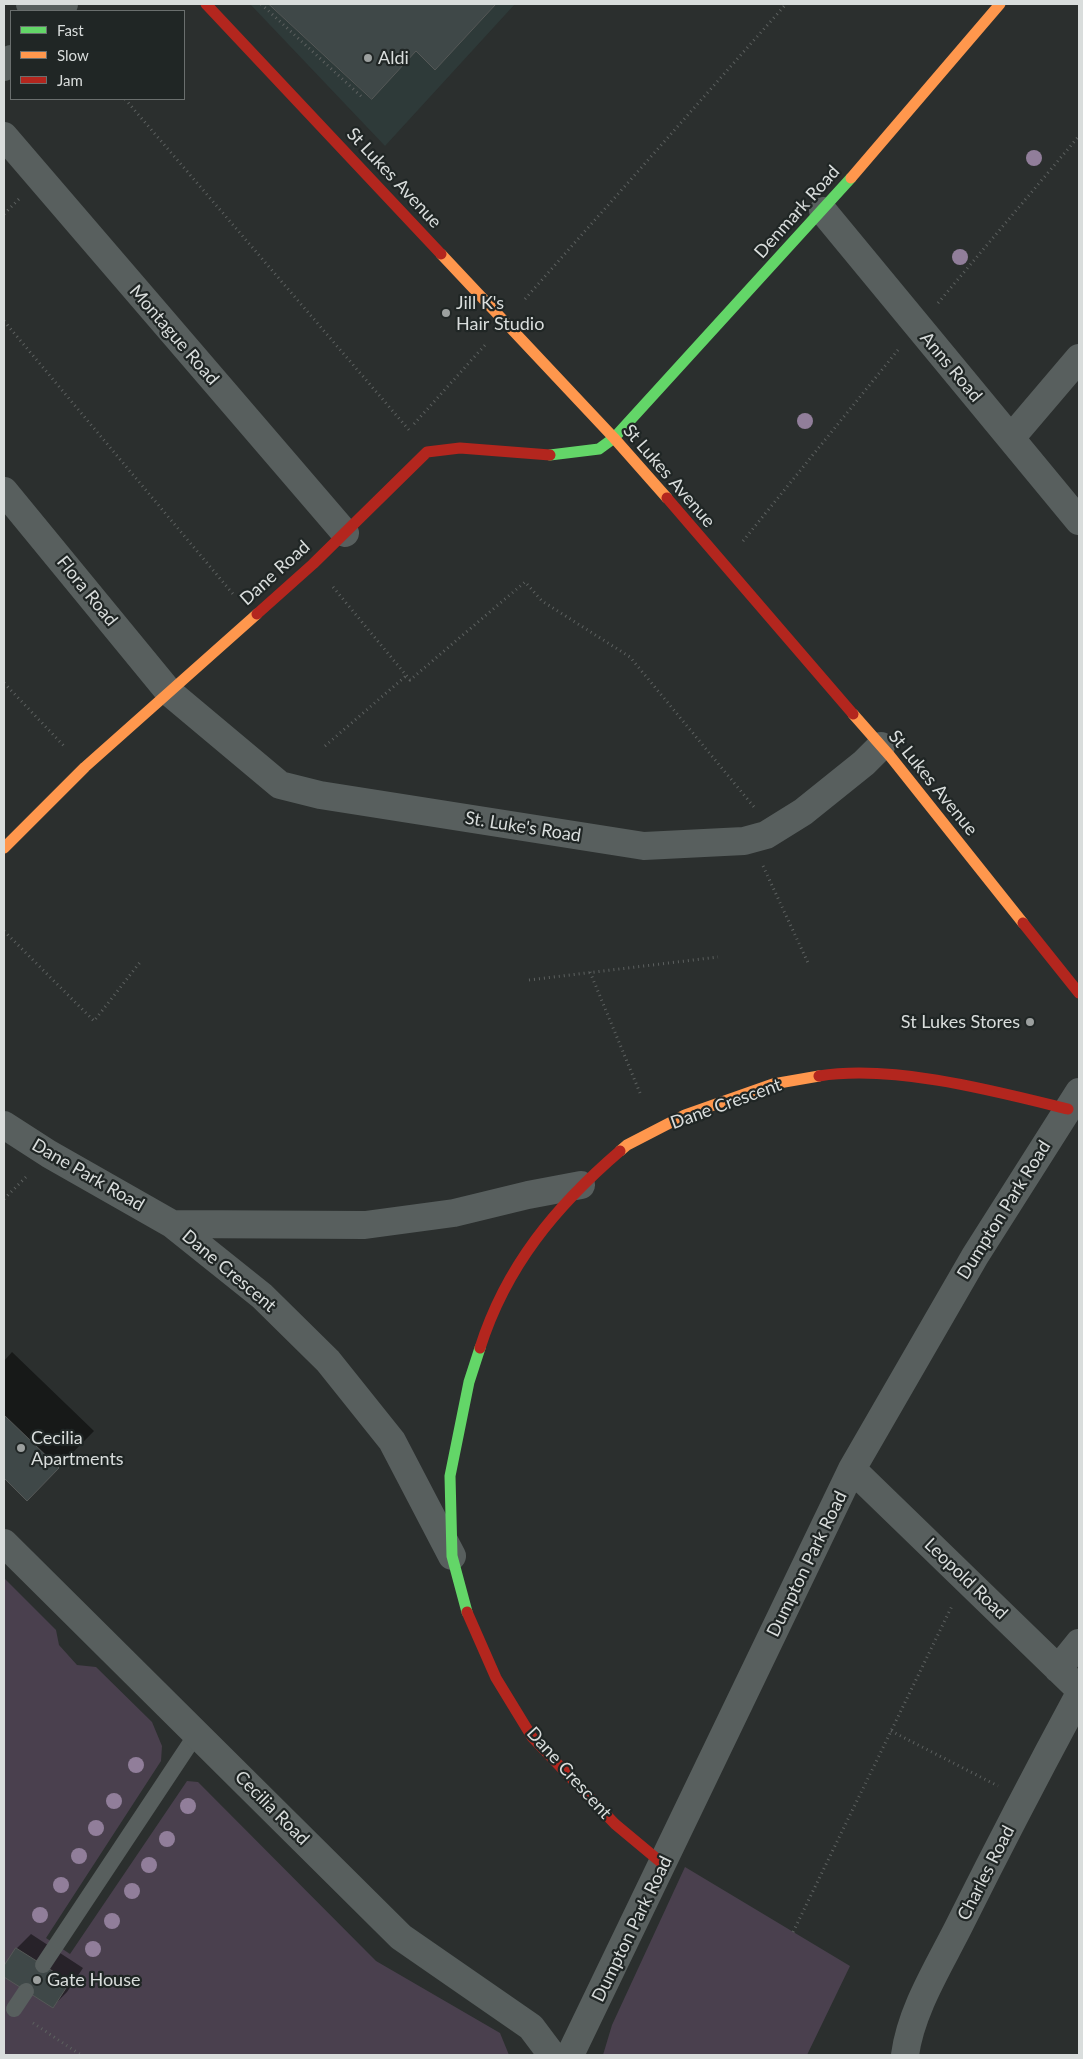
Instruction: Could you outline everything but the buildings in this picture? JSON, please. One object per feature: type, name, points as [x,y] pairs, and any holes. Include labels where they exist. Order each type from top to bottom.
[{"type":"street","name":"St Lukes Avenue","points":[[206,4],[614,438],[881,746],[1079,993]]},
{"type":"street","name":"Denmark Road","points":[[614,438],[823,211],[1000,4]]},
{"type":"street","name":"Montague Road","points":[[4,136],[345,533]]},
{"type":"street","name":"Anns Road","points":[[823,211],[1079,521]]},
{"type":"street","points":[[1011,438],[1079,358]]},
{"type":"street","points":[[427,452],[460,448],[551,455],[599,449],[614,438]]},
{"type":"street","name":"Dane Road","points":[[4,848],[85,768],[313,564],[427,452]]},
{"type":"street","name":"Flora Road","points":[[4,491],[170,692]]},
{"type":"street","name":"St. Luke's Road","points":[[170,692],[280,785],[320,796],[644,846],[744,841],[762,834],[803,812],[881,746]]},
{"type":"street","name":"Dane Crescent","points":[[452,1556],[450,1476],[469,1382],[490,1316],[520,1259],[581,1185],[627,1145],[685,1115],[773,1084],[828,1075],[890,1074],[1004,1093],[1073,1100]]},
{"type":"street","name":"Dumpton Park Road","points":[[570,2055],[852,1468],[975,1256],[1073,1100]]},
{"type":"street","name":"Dane Park Road","points":[[4,1124],[49,1154],[172,1224]]},
{"type":"street","name":"Dane Crescent","points":[[172,1224],[365,1225],[454,1213],[528,1195],[581,1185]]},
{"type":"street","name":"Dane Crescent","points":[[172,1224],[262,1296],[328,1361],[392,1441],[452,1556],[469,1620],[496,1678],[532,1737],[615,1824],[663,1864]]},
{"type":"street","name":"Leopold Road","points":[[852,1468],[1079,1689]]},
{"type":"street","name":"Cecilia Road","points":[[4,1544],[197,1732],[401,1937],[531,2027],[552,2055]]},
{"type":"street","points":[[1058,1669],[1079,1643]]},
{"type":"street","name":"Charles Road","points":[[905,2055],[915,2017],[930,1984],[1023,1799],[1079,1695]]},
{"type":"lane","points":[[43,1965],[197,1732]]},
{"type":"lane","points":[[14,2010],[26,1991]]},
{"type":"path","points":[[261,4],[363,98]]},
{"type":"path","points":[[408,430],[786,4]]},
{"type":"path","points":[[126,100],[427,452]]},
{"type":"path","points":[[723,565],[917,327],[1079,136]]},
{"type":"path","points":[[4,321],[252,618]]},
{"type":"path","points":[[313,564],[410,680],[525,582],[542,601],[630,656],[762,834],[809,965]]},
{"type":"path","points":[[325,746],[407,675]]},
{"type":"path","points":[[4,683],[85,768]]},
{"type":"path","points":[[4,930],[94,1021],[141,961]]},
{"type":"path","points":[[529,980],[718,957]]},
{"type":"path","points":[[590,972],[640,1093]]},
{"type":"path","points":[[793,1932],[965,1579]]},
{"type":"path","points":[[891,1731],[1023,1799]]},
{"type":"path","points":[[14,2010],[81,2055]]},
{"type":"shaded area","points":[[250,4],[515,4],[385,146]]},
{"type":"shaded area","points":[[4,1578],[56,1630],[59,1645],[77,1665],[96,1667],[152,1722],[162,1746],[161,1761],[46,1938],[70,1954],[187,1781],[198,1782],[376,1961],[500,2033],[509,2055],[4,2055]]},
{"type":"shaded area","points":[[685,1867],[850,1966],[807,2055],[603,2055],[612,2025]]},
{"type":"traffic: fast","points":[[550,455],[599,449],[614,438],[851,178]]},
{"type":"traffic: fast","points":[[467,1612],[452,1556],[450,1476],[469,1382],[480,1348]]},
{"type":"traffic: slow","points":[[851,178],[1000,4]]},
{"type":"traffic: slow","points":[[441,254],[614,438],[667,498]]},
{"type":"traffic: slow","points":[[4,848],[85,767],[257,614]]},
{"type":"traffic: slow","points":[[853,714],[890,756],[1023,923]]},
{"type":"traffic: slow","points":[[620,1151],[627,1145],[685,1115],[773,1084],[819,1076]]},
{"type":"traffic: jam","points":[[206,4],[441,254]]},
{"type":"traffic: jam","points":[[257,614],[313,564],[427,452],[460,448],[550,455]]},
{"type":"traffic: jam","points":[[667,498],[853,714]]},
{"type":"traffic: jam","points":[[1023,923],[1079,993]]},
{"type":"traffic: jam","points":[[819,1076],[848,1073],[911,1076],[977,1087],[1068,1109]]},
{"type":"traffic: jam","points":[[480,1348],[504,1290],[536,1239],[575,1193],[620,1151]]},
{"type":"traffic: jam","points":[[467,1612],[496,1678],[532,1737],[615,1824],[663,1864]]},
{"type":"place","name":"Aldi","points":[[368,58]]},
{"type":"place","name":"Jill K's Hair Studio","points":[[446,313]]},
{"type":"place","name":"St Lukes Stores","points":[[1030,1022]]},
{"type":"place","name":"Cecilia Apartments","points":[[21,1448]]},
{"type":"place","name":"Gate House","points":[[37,1980]]}]
